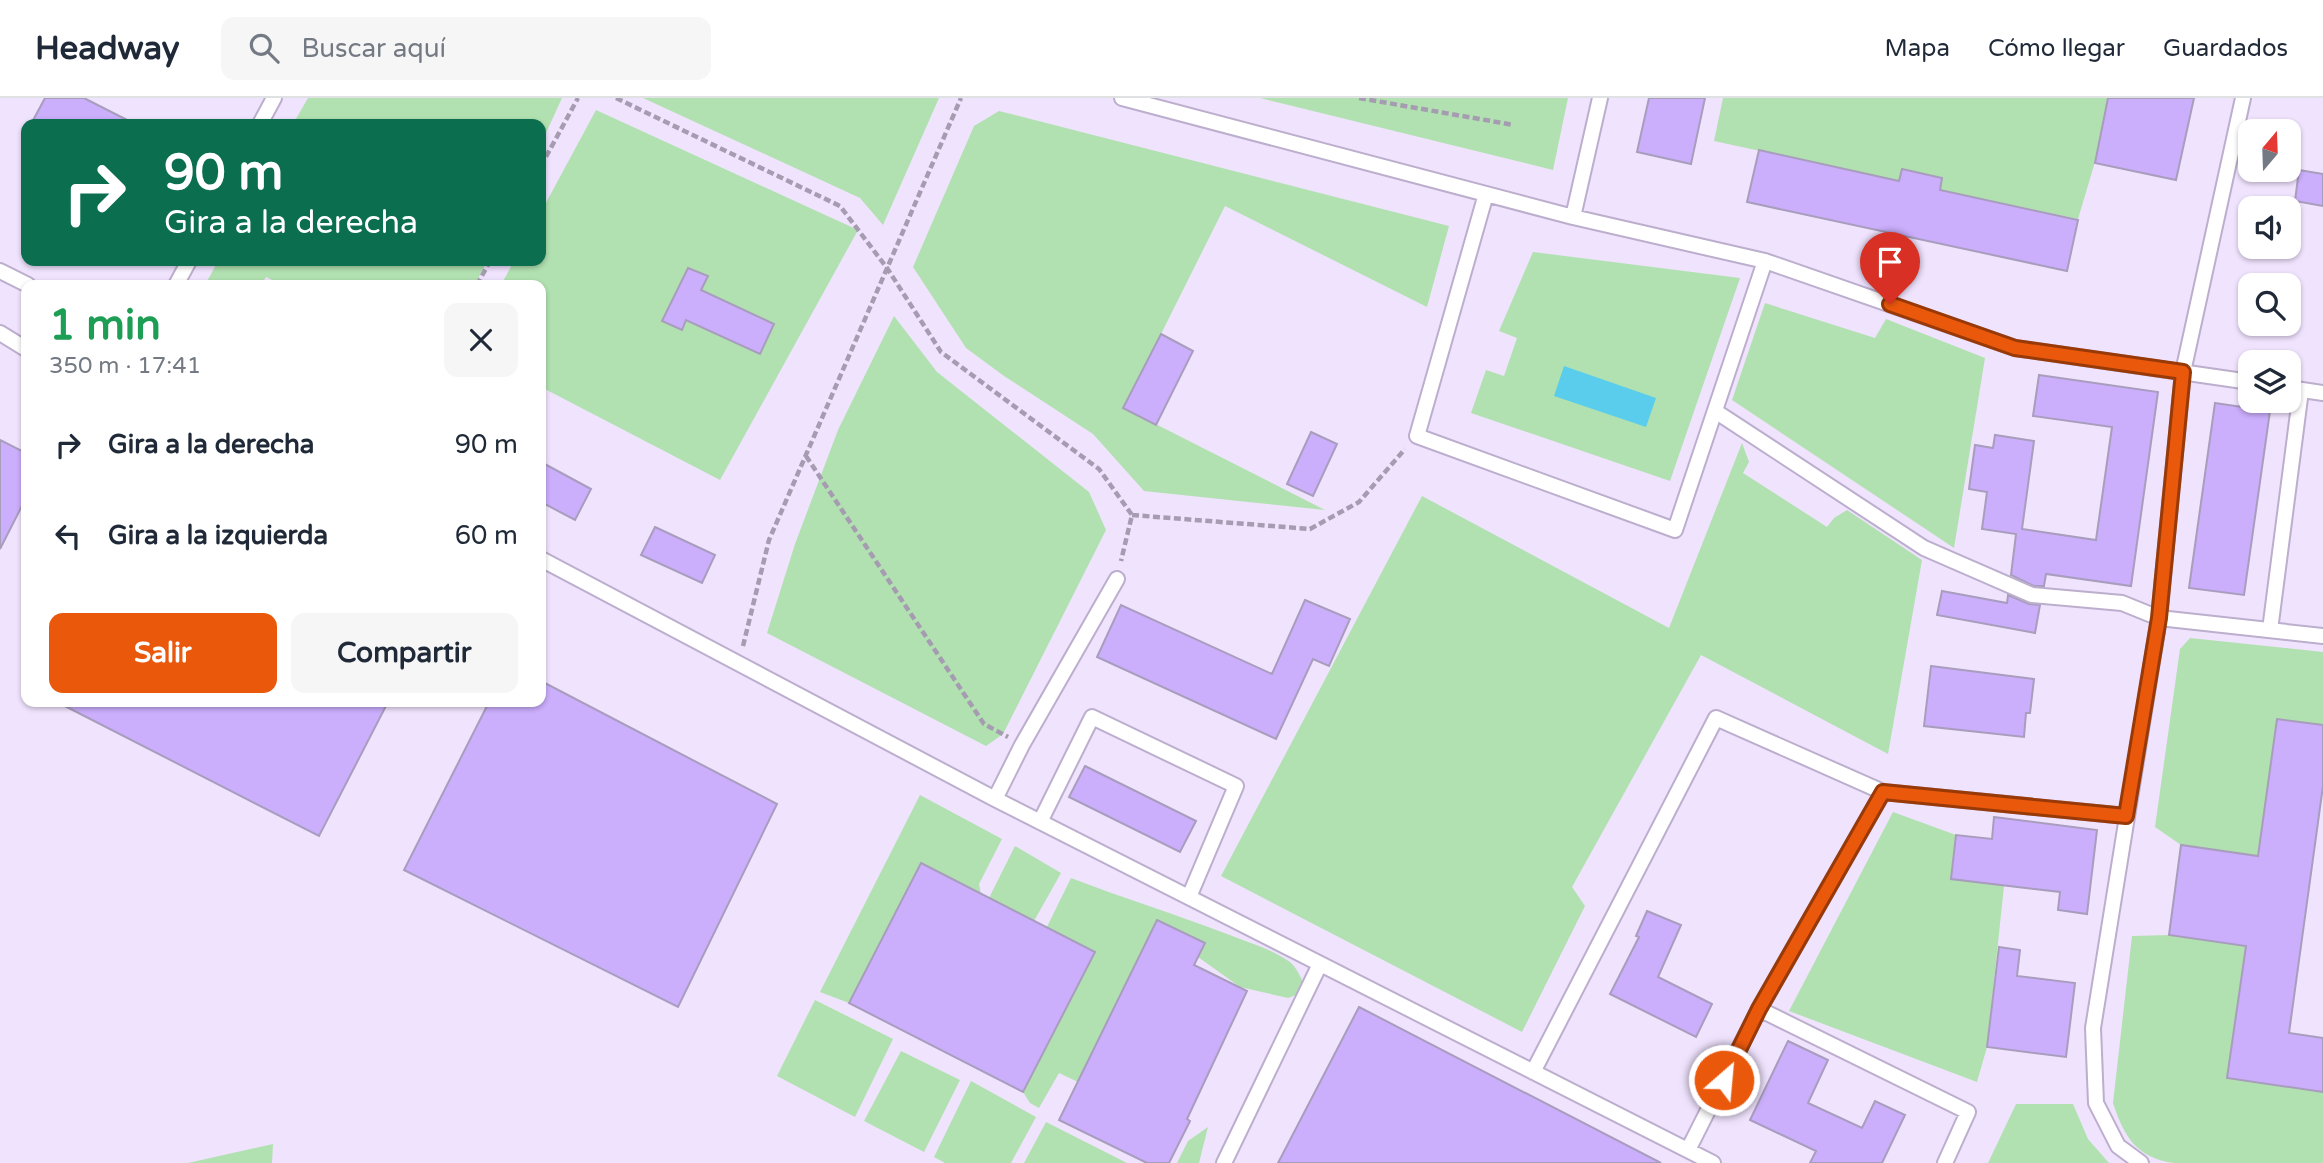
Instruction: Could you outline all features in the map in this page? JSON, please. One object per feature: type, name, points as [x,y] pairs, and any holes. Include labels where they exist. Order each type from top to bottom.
[{"type":"lane","points":[[263,119],[274,98]]},
{"type":"lane","points":[[1122,98],[1573,217],[1765,261],[2015,348],[2238,380]]},
{"type":"lane","points":[[1573,217],[1600,98]]},
{"type":"lane","points":[[2141,1163],[2118,1146],[2096,1103],[2093,1028],[2159,618],[2183,372],[2244,98]]},
{"type":"lane","points":[[1486,194],[1418,436],[1675,530],[1765,261]]},
{"type":"lane","points":[[0,271],[21,282]]},
{"type":"lane","points":[[0,333],[21,346]]},
{"type":"lane","points":[[2301,390],[2323,393]]},
{"type":"lane","points":[[1715,411],[1924,548],[2032,595],[2123,603],[2159,618],[2323,636]]},
{"type":"lane","points":[[2270,630],[2293,413]]},
{"type":"lane","points":[[546,562],[1040,822],[1713,1163]]},
{"type":"lane","points":[[996,799],[1022,745],[1117,579]]},
{"type":"lane","points":[[1040,822],[1092,717],[1236,786],[1189,897]]},
{"type":"lane","points":[[1533,1072],[1716,718],[1883,792],[2126,816]]},
{"type":"lane","points":[[1688,1150],[1759,1009],[1883,792]]},
{"type":"lane","points":[[1224,1163],[1320,964]]},
{"type":"lane","points":[[1759,1009],[1968,1112],[1945,1163]]},
{"type":"path","points":[[546,157],[578,98]]},
{"type":"path","points":[[616,98],[840,206],[887,268],[941,352],[1099,468],[1132,515],[1117,579]]},
{"type":"path","points":[[738,664],[769,540],[961,98]]},
{"type":"path","points":[[1359,98],[1514,125]]},
{"type":"path","points":[[1132,515],[1310,529],[1359,502],[1418,436]]},
{"type":"path","points":[[806,456],[984,723],[1022,745]]},
{"type":"green space","points":[[308,98],[562,98],[546,133],[546,119],[296,119]]},
{"type":"green space","points":[[643,98],[939,98],[883,225],[860,198]]},
{"type":"green space","points":[[1260,98],[1568,98],[1553,170]]},
{"type":"green space","points":[[1723,98],[2108,98],[2095,162],[2078,219],[1940,190],[1942,178],[1902,169],[1899,181],[1714,141]]},
{"type":"green space","points":[[596,110],[858,230],[720,480],[546,390],[546,280],[504,280],[511,266],[546,266],[546,203]]},
{"type":"green space","points":[[999,111],[1449,226],[1427,307],[1225,206],[1124,408],[1325,510],[1144,491],[1093,434],[966,348],[913,267],[974,126]]},
{"type":"green space","points":[[1533,252],[1740,278],[1670,481],[1471,413],[1486,370],[1504,376],[1517,338],[1499,331]]},
{"type":"green space","points":[[215,266],[484,266],[478,280],[272,280],[266,277],[264,280],[208,280]]},
{"type":"green space","points":[[1765,303],[1875,338],[1886,319],[1985,358],[1954,548],[1732,400]]},
{"type":"green space","points":[[894,316],[937,372],[1089,492],[1106,530],[1003,734],[986,746],[767,633],[795,544],[838,430]]},
{"type":"green space","points":[[1742,443],[1749,462],[1743,473],[1827,527],[1834,518],[1847,510],[1922,560],[1888,754],[1701,655],[1572,887],[1585,906],[1522,1032],[1221,876],[1422,496],[1669,628]]},
{"type":"green space","points":[[2190,638],[2323,652],[2323,725],[2277,719],[2255,874],[2219,869],[2221,851],[2181,845],[2155,827],[2180,649]]},
{"type":"green space","points":[[920,795],[1002,839],[979,884],[981,894],[921,864],[849,1003],[820,992]]},
{"type":"green space","points":[[1893,812],[1956,835],[1951,879],[2004,886],[1987,1047],[1977,1082],[1789,1011]]},
{"type":"green space","points":[[1015,846],[1061,873],[1034,921],[989,898]]},
{"type":"green space","points":[[1071,878],[1273,952],[1294,966],[1307,991],[1288,998],[1240,987],[1198,957],[1204,944],[1078,1082],[1059,1073],[1039,1108],[1030,1103],[1023,1092],[1094,952],[1009,1004]]},
{"type":"green space","points":[[2248,927],[2227,1078],[2323,1092],[2323,1163],[2174,1163],[2150,1156],[2141,1151],[2127,1136],[2113,1103],[2132,936],[2169,935],[2209,941]]},
{"type":"green space","points":[[815,1000],[893,1039],[855,1117],[777,1076]]},
{"type":"green space","points":[[901,1051],[960,1080],[924,1152],[864,1121]]},
{"type":"green space","points":[[971,1081],[1036,1117],[1011,1163],[945,1163],[934,1157]]},
{"type":"green space","points":[[2016,1104],[2073,1104],[2088,1139],[2109,1163],[1988,1163]]},
{"type":"green space","points":[[1046,1122],[1127,1163],[1024,1163]]},
{"type":"green space","points":[[1208,1127],[1199,1163],[1177,1163],[1188,1141]]},
{"type":"green space","points":[[273,1144],[272,1163],[188,1163]]},
{"type":"water","points":[[1564,366],[1656,398],[1646,427],[1554,396]]},
{"type":"building","points":[[45,98],[84,98],[125,119],[34,119]]},
{"type":"building","points":[[1649,98],[1705,98],[1691,164],[1637,152]]},
{"type":"building","points":[[2108,98],[2194,98],[2176,180],[2095,163]]},
{"type":"building","points":[[1759,150],[1899,181],[1902,169],[1942,178],[1940,190],[2078,220],[2067,271],[1747,202]]},
{"type":"building","points":[[2301,170],[2323,174],[2323,206],[2301,202],[2301,196],[2296,196],[2297,182],[2301,182]]},
{"type":"building","points":[[688,268],[708,276],[701,290],[774,324],[760,354],[686,320],[682,330],[662,321]]},
{"type":"building","points":[[1161,334],[1193,351],[1156,425],[1123,408]]},
{"type":"building","points":[[2039,375],[2158,392],[2131,586],[2046,574],[2044,586],[2034,586],[2011,575],[2016,534],[1982,529],[1987,492],[1969,489],[1975,445],[1993,448],[1995,435],[2034,441],[2022,529],[2096,540],[2112,427],[2033,416]]},
{"type":"building","points":[[2215,403],[2238,406],[2238,413],[2270,413],[2244,595],[2189,588]]},
{"type":"building","points":[[1311,432],[1337,444],[1313,496],[1287,484]]},
{"type":"building","points":[[0,440],[21,450],[21,508],[0,549]]},
{"type":"building","points":[[546,465],[591,489],[575,520],[546,505]]},
{"type":"building","points":[[655,527],[715,555],[702,583],[641,555]]},
{"type":"building","points":[[1942,591],[2007,603],[2008,595],[2029,604],[2040,605],[2035,633],[1937,615]]},
{"type":"building","points":[[1305,600],[1350,619],[1329,666],[1313,659],[1276,739],[1097,657],[1121,605],[1272,674]]},
{"type":"building","points":[[1931,666],[2034,679],[2030,713],[2026,713],[2024,737],[1924,726]]},
{"type":"building","points":[[546,684],[777,804],[678,1007],[404,870],[486,707],[546,707]]},
{"type":"building","points":[[67,707],[385,707],[319,836]]},
{"type":"building","points":[[2277,719],[2323,725],[2323,786],[2289,1033],[2323,1038],[2323,1092],[2227,1078],[2246,946],[2169,935],[2181,845],[2258,856]]},
{"type":"building","points":[[1085,766],[1196,821],[1180,852],[1069,797]]},
{"type":"building","points":[[1994,817],[2097,830],[2087,914],[2058,910],[2060,892],[1951,879],[1956,835],[1992,839]]},
{"type":"building","points":[[921,863],[1095,952],[1023,1092],[849,1003]]},
{"type":"building","points":[[1647,911],[1681,925],[1658,977],[1712,1004],[1696,1037],[1610,994],[1639,937],[1636,936]]},
{"type":"building","points":[[1157,920],[1205,943],[1194,965],[1247,991],[1169,1163],[1147,1163],[1059,1120]]},
{"type":"building","points":[[1999,947],[2020,950],[2017,976],[2075,983],[2066,1057],[1987,1047]]},
{"type":"building","points":[[1359,1007],[1661,1163],[1278,1163]]},
{"type":"building","points":[[1788,1041],[1828,1060],[1808,1103],[1862,1128],[1875,1101],[1905,1115],[1882,1163],[1810,1163],[1816,1151],[1750,1120]]},
{"type":"route","points":[[1724,1080],[1759,1009],[1883,792],[2126,816],[2159,618],[2183,372],[2015,348],[1890,304]]}]
